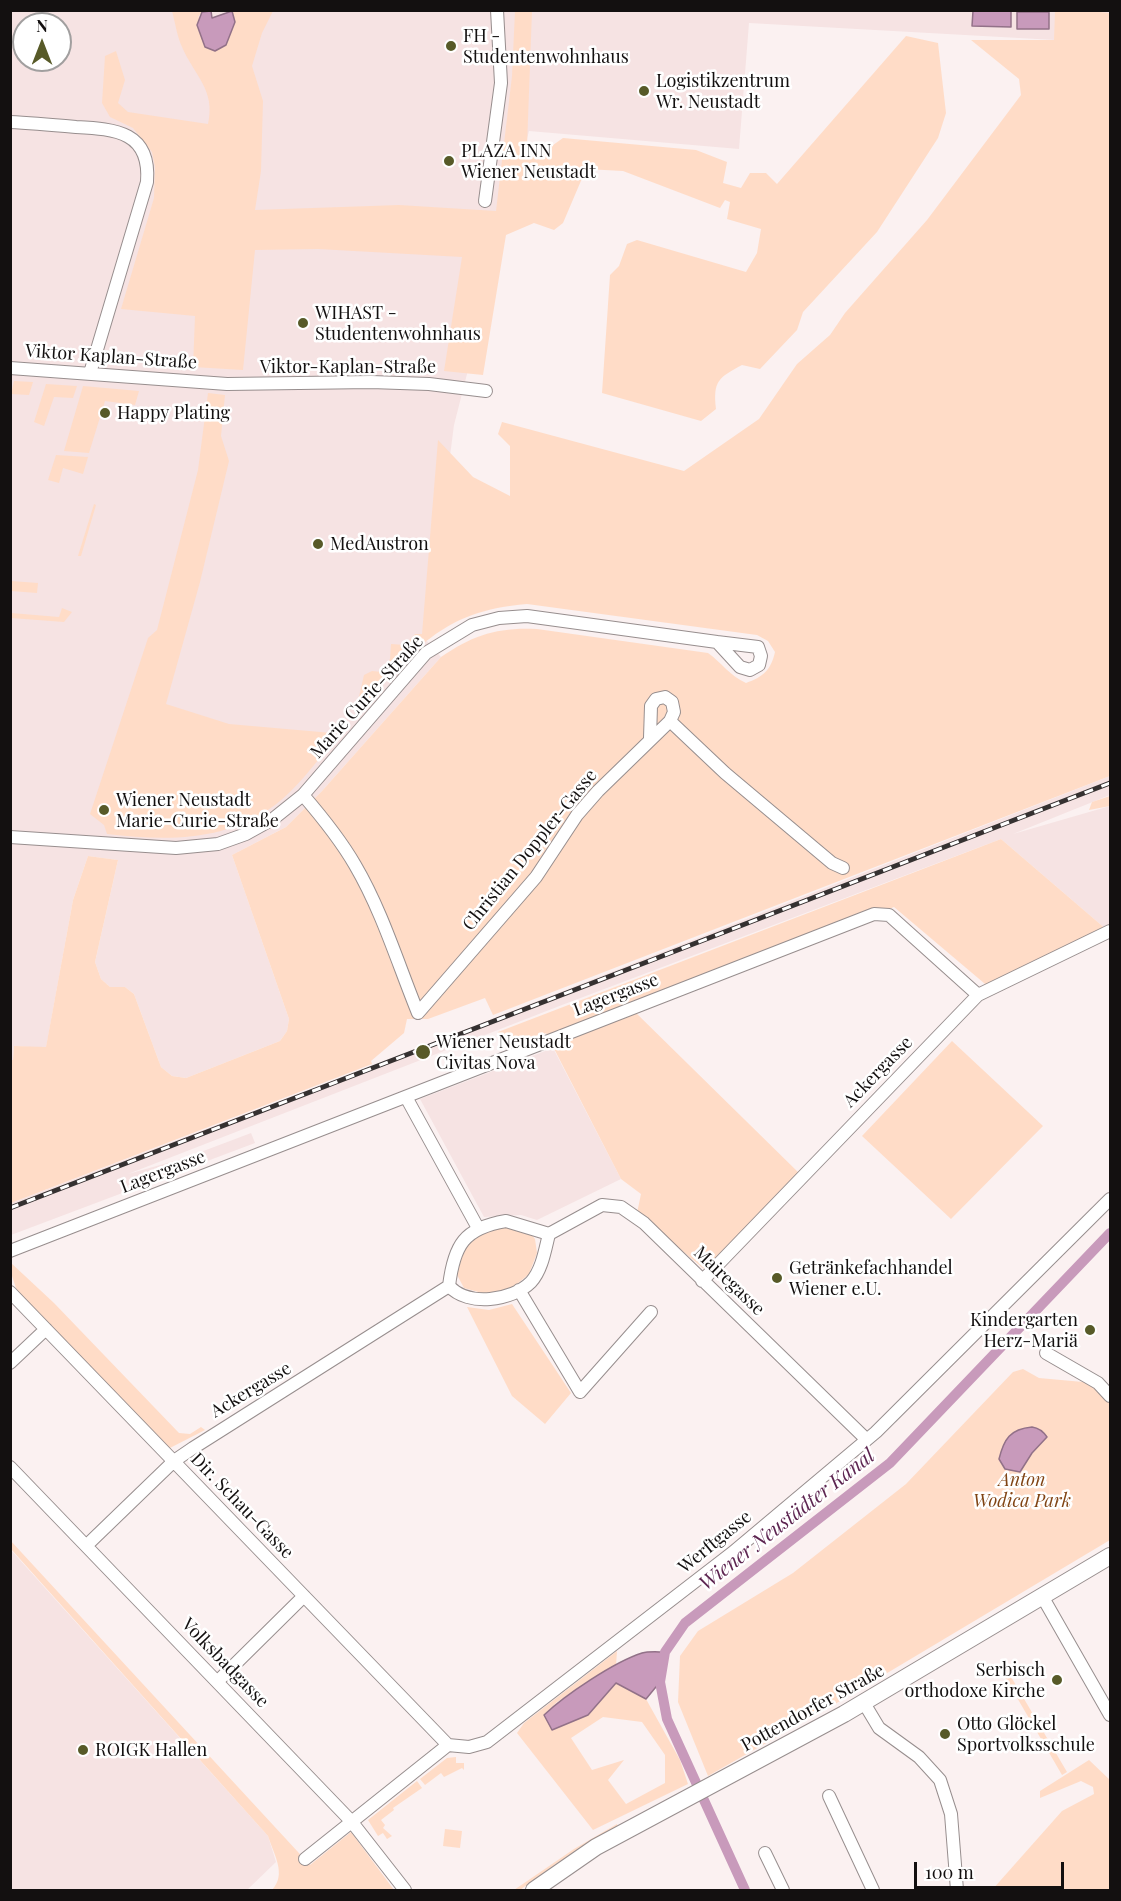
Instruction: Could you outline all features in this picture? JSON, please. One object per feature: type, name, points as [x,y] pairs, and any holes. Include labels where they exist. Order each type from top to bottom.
[{"type":"main road","name":"Pottendorfer Straße","points":[[534,1890],[596,1847],[864,1703],[1110,1556]]},
{"type":"street","points":[[485,201],[501,83],[497,10]]},
{"type":"street","points":[[10,122],[114,129],[131,138],[143,152],[148,167],[147,182],[90,373]]},
{"type":"street","name":"Viktor Kaplan-Straße","points":[[10,368],[210,383]]},
{"type":"street","name":"Viktor-Kaplan-Straße","points":[[210,383],[268,385],[383,382],[429,384],[486,391]]},
{"type":"street","name":"Marie Curie-Straße","points":[[10,837],[176,848],[218,844],[246,834],[273,819],[303,795],[426,653],[472,626],[499,618],[528,616],[717,642]]},
{"type":"street","points":[[650,738],[651,706],[656,699],[665,697],[672,702],[674,712],[670,721],[724,773],[832,863],[843,868]]},
{"type":"street","name":"Christian Doppler-Gasse","points":[[303,795],[332,829],[356,865],[377,907],[418,1013],[536,877],[577,815],[650,738],[670,721]]},
{"type":"street","name":"Lagergasse","points":[[10,1251],[874,914],[889,915],[978,994]]},
{"type":"street","name":"Ackergasse","points":[[702,1281],[978,994],[1110,931]]},
{"type":"street","points":[[406,1097],[478,1228]]},
{"type":"street","name":"Werftgasse","points":[[448,1745],[469,1747],[488,1742],[732,1553],[866,1439],[1110,1199]]},
{"type":"street","name":"Mairegasse","points":[[549,1234],[602,1205],[621,1207],[644,1223],[866,1439]]},
{"type":"street","points":[[506,1221],[549,1234],[537,1273],[530,1283],[519,1290],[505,1297],[485,1299],[454,1291],[449,1286],[452,1263],[460,1243],[478,1228],[506,1221]]},
{"type":"street","name":"Ackergasse","points":[[87,1545],[174,1461],[212,1434],[291,1388],[449,1286]]},
{"type":"street","points":[[519,1290],[580,1392],[651,1312]]},
{"type":"street","name":"Dir. Schau-Gasse","points":[[10,1292],[448,1745]]},
{"type":"street","points":[[10,1363],[46,1329]]},
{"type":"street","points":[[1046,1353],[1098,1383],[1110,1396]]},
{"type":"street","name":"Volksbadgasse","points":[[10,1467],[351,1821],[405,1890]]},
{"type":"street","points":[[218,1681],[304,1596]]},
{"type":"street","points":[[1042,1596],[1110,1714]]},
{"type":"street","points":[[864,1703],[879,1728],[919,1757],[940,1780],[951,1814],[957,1890]]},
{"type":"street","points":[[305,1859],[448,1745]]},
{"type":"street","points":[[829,1796],[873,1890]]},
{"type":"street","points":[[765,1853],[783,1890]]},
{"type":"shaded area","points":[[1110,10],[1110,13],[1081,12],[1055,40],[749,23],[739,149],[529,131],[454,425],[426,640],[441,657],[322,791],[286,827],[232,855],[289,1019],[287,1031],[280,1041],[186,1078],[172,1076],[161,1067],[134,994],[125,987],[110,987],[101,979],[95,962],[118,860],[88,856],[73,900],[46,1048],[14,1046],[13,1060],[11,1060],[10,11]]},
{"type":"shaded area","points":[[211,11],[212,18],[232,11],[235,22],[226,45],[215,51],[205,47],[197,25],[202,12]]},
{"type":"shaded area","points":[[973,11],[1011,11],[1011,27],[972,26]]},
{"type":"shaded area","points":[[1017,12],[1049,12],[1049,29],[1017,29]]},
{"type":"shaded area","points":[[1110,776],[1110,795],[1013,834],[1110,806],[1110,928],[1107,930],[1001,839],[562,1005],[128,1174],[185,1158],[251,1133],[255,1143],[11,1235],[11,1203],[380,1063]]},
{"type":"shaded area","points":[[553,1048],[621,1179],[537,1220],[521,1215],[484,1217],[420,1099]]},
{"type":"shaded area","points":[[1032,1427],[1041,1430],[1047,1437],[1032,1453],[1020,1472],[1005,1469],[999,1459],[1009,1436],[1018,1430]]},
{"type":"shaded area","name":"ROIGK Hallen","points":[[10,1549],[268,1836],[276,1862],[247,1890],[11,1890]]},
{"type":"shaded area","points":[[645,1652],[665,1652],[660,1682],[646,1699],[616,1683],[588,1715],[552,1730],[544,1715],[577,1689],[631,1657]]},
{"type":"green space","points":[[1081,10],[1110,13],[1110,776],[493,1015],[485,998],[428,1019],[407,1019],[404,1033],[371,1061],[372,1064],[11,1203],[11,1060],[13,1060],[14,1046],[46,1047],[73,900],[88,856],[118,860],[95,962],[101,979],[110,987],[125,987],[134,994],[161,1067],[172,1076],[186,1078],[280,1041],[287,1031],[289,1019],[232,855],[286,827],[322,791],[441,657],[464,643],[486,634],[510,629],[537,629],[708,653],[735,677],[746,683],[765,672],[775,652],[768,641],[757,635],[527,604],[497,608],[472,615],[451,625],[414,652],[361,710],[357,705],[364,675],[372,671],[382,672],[390,659],[391,644],[405,645],[415,634],[422,634],[438,440],[473,477],[510,496],[510,446],[498,434],[502,422],[684,471],[759,419],[797,364],[830,335],[845,313],[927,220],[1021,95],[1019,79],[971,40],[1054,40],[1055,11],[1050,11]]},
{"type":"green space","points":[[172,11],[210,11],[202,12],[198,17],[235,22],[232,11],[273,11],[262,33],[252,66],[263,101],[261,171],[255,210],[399,205],[496,211],[512,76],[515,11],[532,11],[527,146],[546,150],[563,138],[696,150],[727,162],[723,183],[741,188],[750,173],[766,173],[777,184],[906,36],[938,43],[946,113],[938,138],[877,232],[803,312],[797,330],[760,369],[742,365],[722,377],[715,392],[716,409],[701,421],[602,393],[610,275],[619,266],[627,244],[637,240],[746,272],[757,253],[761,229],[727,219],[730,202],[725,200],[720,208],[623,171],[586,169],[563,223],[554,230],[534,223],[506,235],[483,375],[444,371],[462,257],[318,249],[255,250],[243,370],[193,367],[195,316],[121,309],[154,198],[155,167],[152,152],[133,128],[110,117],[102,103],[105,56],[116,51],[125,80],[118,103],[128,112],[208,124],[210,112],[206,92],[182,47]]},
{"type":"green space","points":[[14,381],[33,382],[29,395],[11,394]]},
{"type":"green space","points":[[46,384],[77,386],[73,398],[54,397],[44,426],[34,422]]},
{"type":"green space","points":[[83,386],[139,391],[135,405],[105,401],[89,453],[64,451]]},
{"type":"green space","points":[[208,393],[225,395],[221,436],[229,461],[200,582],[166,704],[229,724],[332,733],[331,744],[283,799],[256,817],[236,826],[194,836],[173,838],[107,834],[104,825],[90,814],[148,638],[157,630],[198,470]]},
{"type":"green space","points":[[56,455],[88,457],[83,474],[63,468],[59,483],[48,480]]},
{"type":"green space","points":[[94,504],[96,505],[81,556],[78,556]]},
{"type":"green space","points":[[11,581],[38,583],[37,593],[11,591]]},
{"type":"green space","points":[[62,608],[72,612],[64,622],[11,618],[11,613],[59,617]]},
{"type":"green space","points":[[1110,796],[1110,806],[1089,810],[1092,802]]},
{"type":"green space","points":[[1001,839],[1107,930],[991,989],[894,907],[632,1009],[801,1175],[710,1274],[637,1213],[641,1194],[621,1179],[546,1033],[505,1047],[498,1032]]},
{"type":"green space","points":[[952,1041],[1043,1126],[951,1219],[862,1136]]},
{"type":"green space","points":[[506,1226],[531,1234],[535,1239],[537,1253],[529,1274],[511,1289],[489,1295],[464,1288],[456,1273],[467,1247],[472,1240],[485,1231]]},
{"type":"green space","points":[[10,1262],[54,1303],[179,1433],[190,1434],[201,1427],[205,1430],[168,1449],[17,1291]]},
{"type":"green space","points":[[512,1304],[571,1393],[545,1424],[512,1396],[467,1307],[489,1310]]},
{"type":"green space","name":"Anton Wodica Park","points":[[1023,1369],[1039,1378],[1083,1382],[1097,1386],[1110,1401],[1110,1540],[842,1700],[708,1776],[678,1702],[680,1656],[698,1631],[793,1573],[906,1484],[1013,1372]]},
{"type":"green space","points":[[10,1540],[310,1865],[351,1832],[394,1890],[272,1890],[279,1877],[279,1871],[268,1836],[11,1549]]},
{"type":"green space","points":[[617,1651],[616,1666],[557,1702],[544,1715],[588,1715],[616,1683],[646,1699],[680,1760],[688,1784],[593,1830],[517,1733],[524,1723]],"holes":[[[603,1717],[642,1722],[665,1755],[665,1783],[626,1804],[608,1780],[624,1760],[592,1770],[571,1738]]]},
{"type":"green space","points":[[1010,1675],[1067,1772],[1062,1775],[1005,1677]]},
{"type":"green space","points":[[456,1757],[456,1763],[464,1763],[464,1770],[462,1768],[444,1777],[441,1773],[425,1785],[420,1779],[447,1758]]},
{"type":"green space","points":[[1089,1760],[1110,1780],[1110,1890],[992,1890],[1062,1811],[1094,1794],[1093,1787],[1081,1781],[1040,1798],[1040,1791]]},
{"type":"green space","points":[[417,1781],[422,1788],[393,1808],[394,1810],[381,1820],[385,1825],[383,1828],[392,1836],[387,1839],[383,1833],[378,1836],[368,1820]]},
{"type":"green space","points":[[617,1824],[618,1827],[557,1863],[520,1890],[514,1890],[574,1849]]},
{"type":"green space","points":[[445,1829],[462,1831],[460,1848],[443,1846]]},
{"type":"waterway","name":"Wiener Neustädter Kanal","points":[[745,1890],[667,1719],[660,1682],[665,1652],[685,1623],[890,1463],[1110,1233]]},
{"type":"railway","points":[[10,1208],[1110,783]]},
{"type":"place","name":"FH - Studentenwohnhaus","points":[[451,46]]},
{"type":"place","name":"Logistikzentrum Wr. Neustadt","points":[[644,91]]},
{"type":"place","name":"PLAZA INN Wiener Neustadt","points":[[449,161]]},
{"type":"place","name":"WIHAST - Studentenwohnhaus","points":[[303,323]]},
{"type":"place","name":"Happy Plating","points":[[105,413]]},
{"type":"place","name":"MedAustron","points":[[318,544]]},
{"type":"place","name":"Wiener Neustadt Marie-Curie-Straße","points":[[104,810]]},
{"type":"place","name":"Wiener Neustadt Civitas Nova","points":[[423,1052]]},
{"type":"place","name":"Getränkefachhandel Wiener e.U.","points":[[777,1278]]},
{"type":"place","name":"Kindergarten Herz-Mariä","points":[[1090,1330]]},
{"type":"place","name":"Serbisch orthodoxe Kirche","points":[[1057,1680]]},
{"type":"place","name":"Otto Glöckel Sportvolksschule","points":[[945,1734]]},
{"type":"place","name":"ROIGK Hallen","points":[[83,1750]]}]
